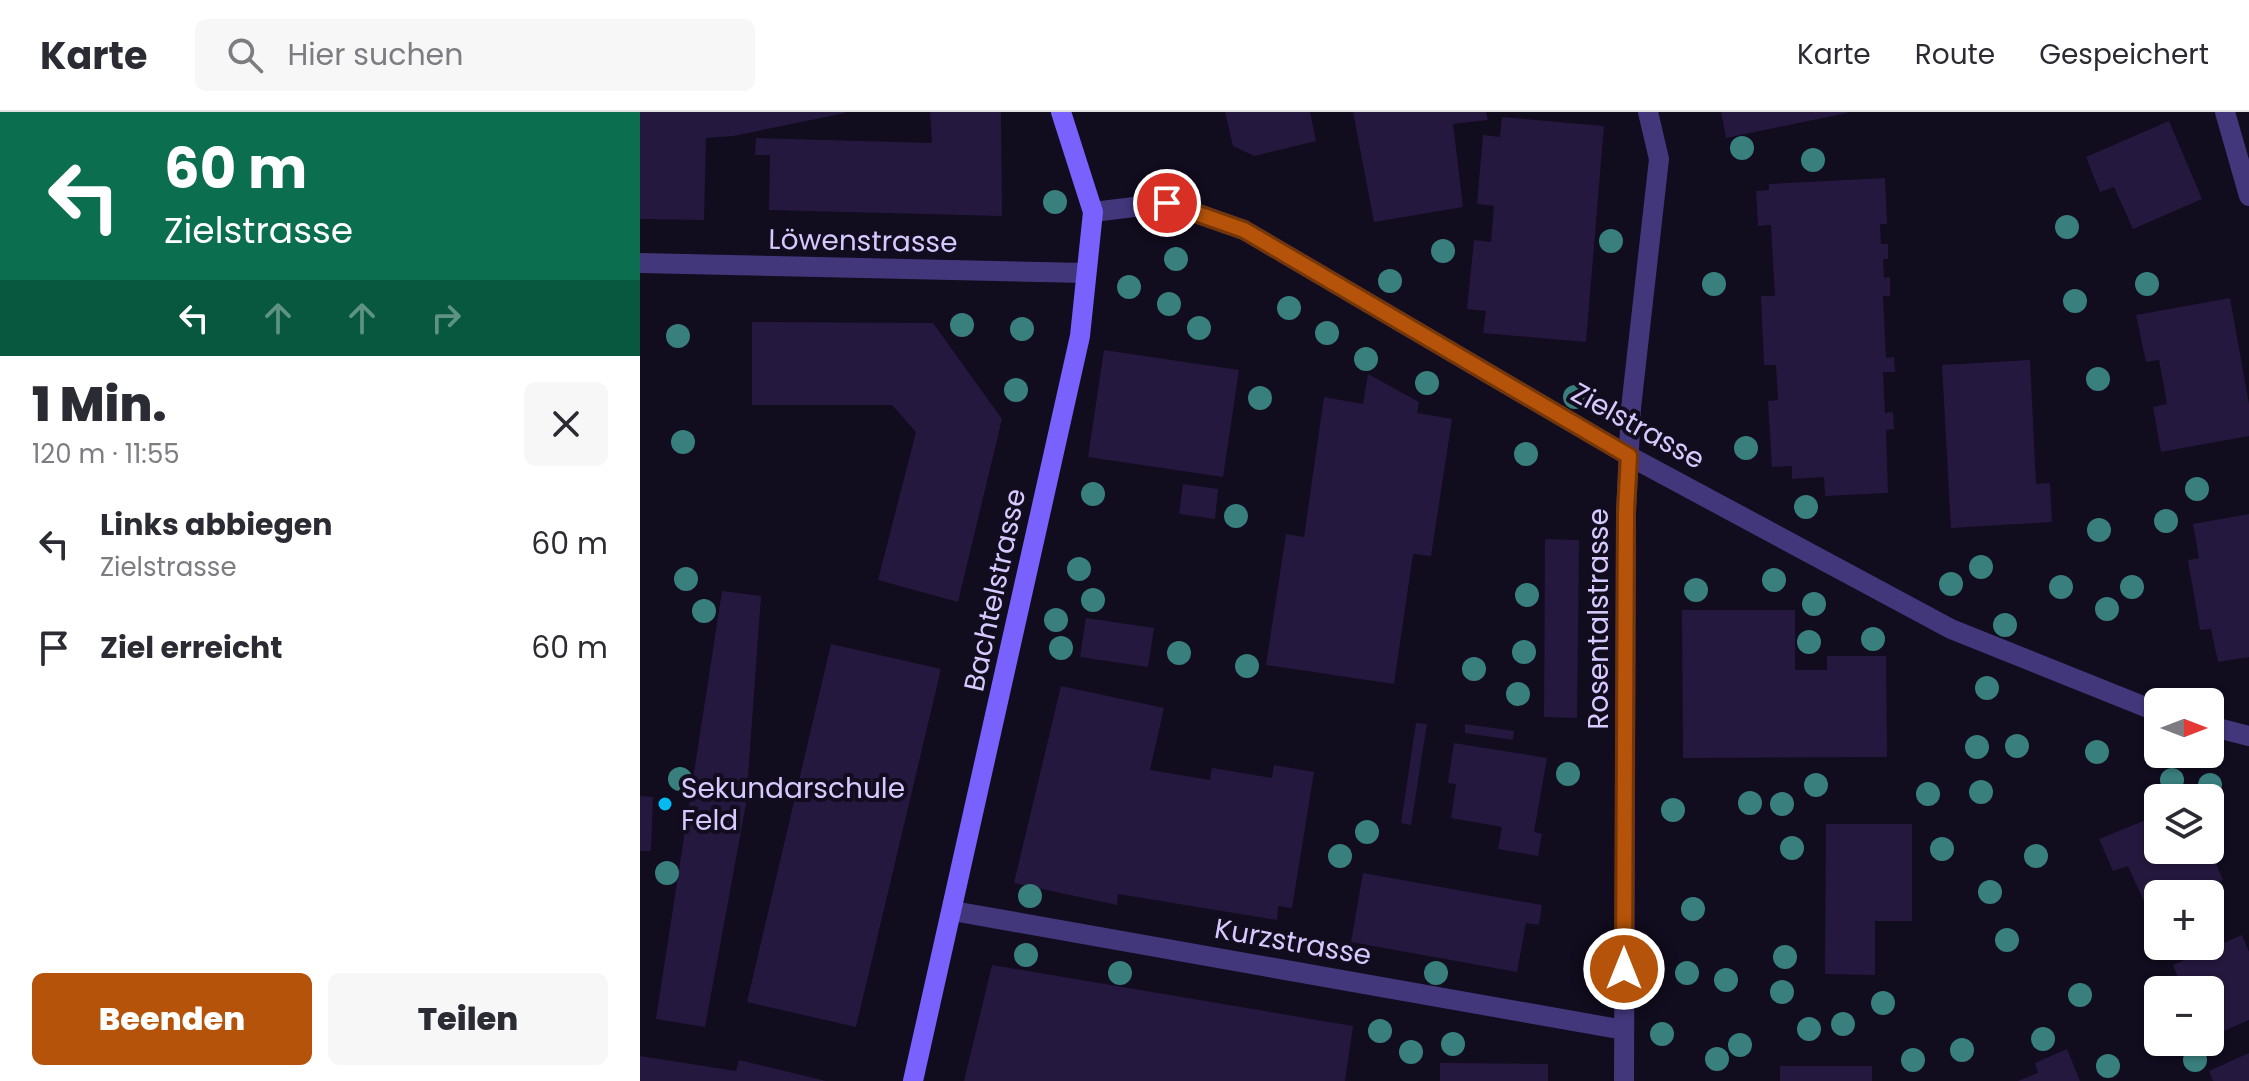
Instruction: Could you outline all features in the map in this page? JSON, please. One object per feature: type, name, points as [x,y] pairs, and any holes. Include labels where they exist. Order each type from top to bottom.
[{"type":"street","name":"Bachtelstrasse","points":[[913,1081],[1080,336],[1093,212],[1061,112]]},
{"type":"street","name":"Rosentalstrasse","points":[[1624,1081],[1625,528],[1629,456],[1659,159],[1648,112]]},
{"type":"street","points":[[2225,112],[2249,196]]},
{"type":"street","name":"Zielstrasse","points":[[1093,212],[1167,203],[1244,230],[1629,456],[1951,629],[2144,706]]},
{"type":"street","name":"Löwenstrasse","points":[[640,263],[1086,273]]},
{"type":"street","points":[[2224,730],[2249,736]]},
{"type":"street","name":"Kurzstrasse","points":[[953,911],[1624,1030]]},
{"type":"building","points":[[640,112],[845,113],[733,136],[706,138],[704,220],[640,219]]},
{"type":"building","points":[[930,112],[1001,112],[1002,216],[769,210],[770,155],[755,155],[756,138],[932,143]]},
{"type":"building","points":[[1225,112],[1310,112],[1316,141],[1254,156],[1233,146]]},
{"type":"building","points":[[1353,112],[1486,112],[1488,120],[1453,124],[1463,207],[1374,222]]},
{"type":"building","points":[[1721,112],[1846,112],[1847,113],[1726,138]]},
{"type":"building","points":[[1502,117],[1604,126],[1586,342],[1483,333],[1486,311],[1467,309],[1474,240],[1491,242],[1494,206],[1477,204],[1483,135],[1500,137]]},
{"type":"building","points":[[2169,121],[2202,199],[2133,229],[2114,187],[2100,192],[2086,157]]},
{"type":"building","points":[[1885,178],[1887,224],[1880,224],[1881,244],[1888,244],[1888,259],[1883,259],[1884,278],[1890,277],[1890,296],[1883,296],[1886,358],[1894,357],[1895,372],[1883,372],[1885,413],[1893,412],[1894,429],[1886,430],[1888,493],[1825,496],[1824,477],[1792,479],[1792,466],[1772,467],[1768,401],[1778,400],[1776,365],[1764,365],[1761,296],[1775,296],[1771,225],[1758,226],[1756,191],[1769,190],[1769,184]]},
{"type":"building","points":[[2230,298],[2249,404],[2249,436],[2161,452],[2153,407],[2167,404],[2163,381],[2159,360],[2146,362],[2136,315]]},
{"type":"building","points":[[752,322],[933,323],[1002,419],[958,602],[878,580],[916,432],[892,405],[752,405]]},
{"type":"building","points":[[1104,350],[1239,370],[1223,477],[1088,457]]},
{"type":"building","points":[[2030,360],[2036,484],[2050,483],[2052,522],[1951,528],[1942,365]]},
{"type":"building","points":[[1368,374],[1419,402],[1417,413],[1452,419],[1431,556],[1413,554],[1394,684],[1266,665],[1286,534],[1304,537],[1324,397],[1363,404]]},
{"type":"building","points":[[1183,484],[1218,489],[1215,519],[1179,514]]},
{"type":"building","points":[[2249,514],[2249,657],[2218,662],[2211,629],[2200,630],[2188,560],[2199,558],[2193,524]]},
{"type":"building","points":[[1545,539],[1579,540],[1577,718],[1544,717]]},
{"type":"building","points":[[722,591],[761,596],[746,804],[705,1027],[656,1019]]},
{"type":"building","points":[[1682,610],[1795,610],[1795,670],[1827,670],[1827,656],[1886,656],[1887,757],[1683,758]]},
{"type":"building","points":[[1086,618],[1154,628],[1148,667],[1080,657]]},
{"type":"building","points":[[831,644],[941,669],[856,1027],[747,1002]]},
{"type":"building","points":[[1061,686],[1164,708],[1150,770],[1210,780],[1212,768],[1272,778],[1274,765],[1314,772],[1292,908],[1278,906],[1277,920],[1118,894],[1117,905],[1014,883]]},
{"type":"building","points":[[1416,723],[1427,724],[1411,825],[1401,823]]},
{"type":"building","points":[[1465,724],[1514,731],[1513,740],[1465,733]]},
{"type":"building","points":[[1454,743],[1547,758],[1534,832],[1542,834],[1538,856],[1498,849],[1502,827],[1451,818],[1456,784],[1448,783]]},
{"type":"building","points":[[640,796],[653,797],[651,851],[640,851]]},
{"type":"building","points":[[2144,821],[2144,864],[2216,864],[2223,880],[2144,880],[2144,902],[2128,866],[2113,871],[2099,839]]},
{"type":"building","points":[[1826,824],[1912,824],[1912,921],[1875,921],[1875,975],[1825,974]]},
{"type":"building","points":[[1363,873],[1542,905],[1539,925],[1526,923],[1517,972],[1351,942]]},
{"type":"building","points":[[2242,935],[2249,952],[2249,1020],[2224,1031],[2224,976],[2177,976],[2173,965],[2184,960],[2224,960],[2224,943]]},
{"type":"building","points":[[992,965],[1353,1026],[1345,1081],[964,1081]]},
{"type":"building","points":[[2067,1049],[2080,1081],[2018,1081],[2038,1073],[2035,1063]]},
{"type":"building","points":[[2249,1053],[2249,1081],[2213,1081],[2209,1071]]},
{"type":"building","points":[[640,1056],[736,1071],[739,1060],[826,1081],[640,1081]]},
{"type":"building","points":[[1440,1063],[1548,1064],[1548,1081],[1440,1081]]},
{"type":"building","points":[[1780,1066],[1872,1066],[1872,1081],[1780,1081]]},
{"type":"place","name":"Sekundarschule Feld","points":[[665,804]]},
{"type":"route","points":[[1167,203],[1244,230],[1629,456],[1626,490],[1624,969]]}]
